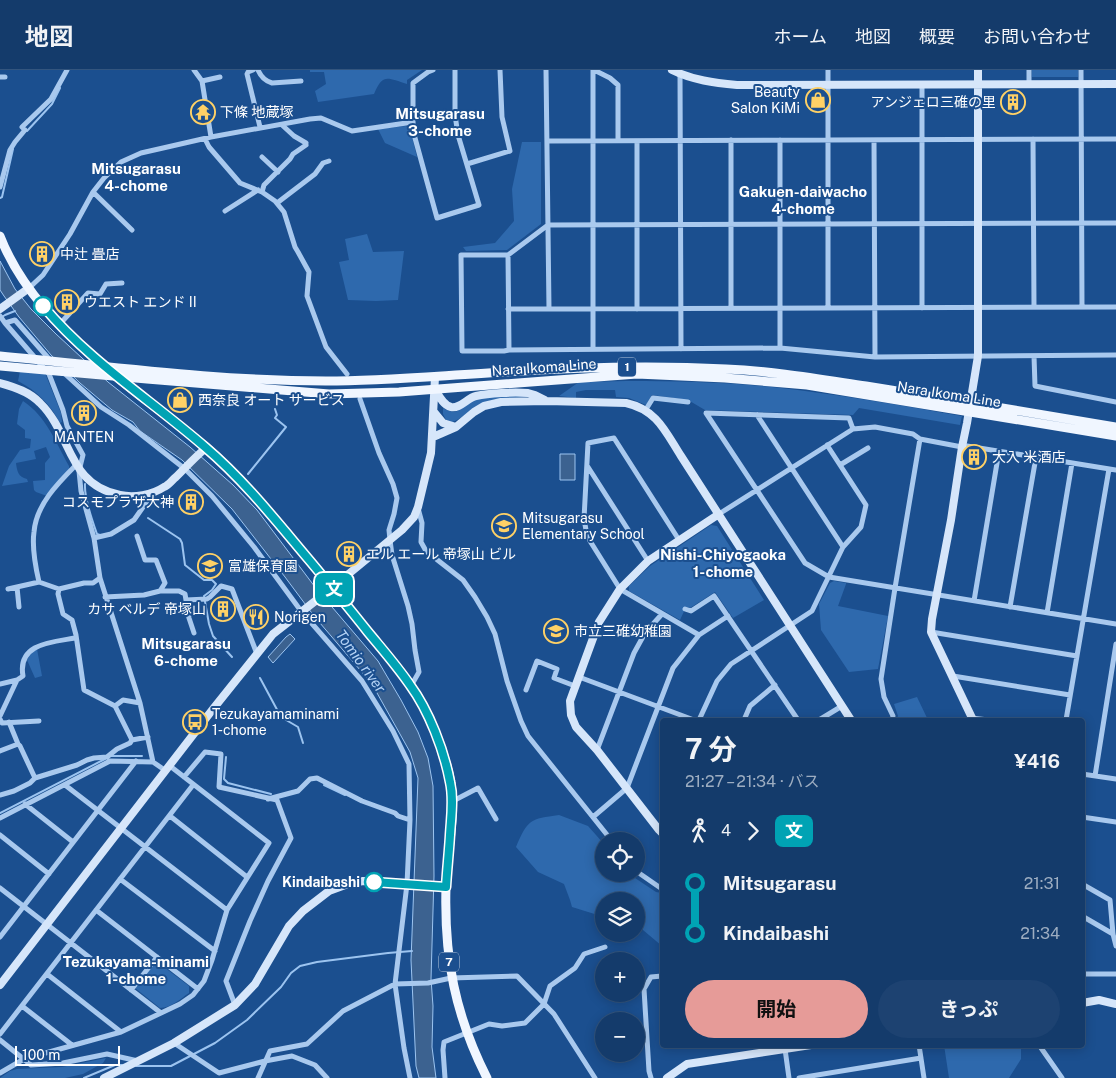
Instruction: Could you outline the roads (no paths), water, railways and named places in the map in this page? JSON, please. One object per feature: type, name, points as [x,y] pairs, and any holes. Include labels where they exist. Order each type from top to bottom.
[{"type":"main road","name":"7","points":[[0,236],[6,252],[29,288],[59,325],[86,351],[206,448],[241,481],[332,588],[411,686],[428,716],[451,783],[453,801],[446,887],[447,946],[451,978],[457,1002],[487,1078]]},
{"type":"main road","name":"Nara Ikoma Line","points":[[0,356],[134,370],[258,379],[323,381],[569,369],[643,367],[728,369],[803,377],[892,390],[1116,428]]},
{"type":"main road","name":"Nara Ikoma Line","points":[[0,366],[329,394],[399,392],[638,374],[724,378],[807,385],[1116,436]]},
{"type":"street","points":[[0,187],[10,150],[25,130],[22,127],[51,99],[67,70]]},
{"type":"street","points":[[194,70],[202,81],[209,147],[240,184],[260,191],[276,203],[284,212],[295,247],[309,272],[307,296],[326,347],[347,374]]},
{"type":"street","points":[[253,70],[247,74],[260,127]]},
{"type":"street","points":[[258,70],[261,77],[269,82],[300,81]]},
{"type":"street","points":[[433,70],[413,83],[413,122],[415,138],[437,218],[479,205],[458,135],[455,115],[454,70]]},
{"type":"street","points":[[467,164],[510,150],[502,117],[500,70]]},
{"type":"street","points":[[546,70],[549,309]]},
{"type":"street","points":[[593,349],[594,70],[610,78],[618,85],[618,141]]},
{"type":"street","points":[[672,70],[713,82],[737,85],[1116,84]]},
{"type":"street","points":[[828,70],[828,308]]},
{"type":"street","points":[[972,718],[931,632],[978,356],[978,70]]},
{"type":"street","points":[[1029,70],[1029,84]]},
{"type":"street","points":[[1081,70],[1082,307]]},
{"type":"street","points":[[680,72],[681,349]]},
{"type":"street","points":[[202,81],[220,77]]},
{"type":"street","points":[[922,84],[922,308]]},
{"type":"street","points":[[39,582],[34,532],[38,514],[47,497],[78,468],[83,455],[67,426],[49,374],[5,323],[2,308],[43,275],[70,234],[93,192],[104,178],[121,162],[142,153],[260,127],[320,118],[352,131],[413,122]]},
{"type":"street","points":[[225,211],[260,191],[293,154],[306,144],[282,125]]},
{"type":"street","points":[[1033,139],[1034,307]]},
{"type":"street","points":[[547,141],[1116,139]]},
{"type":"street","points":[[637,140],[637,309]]},
{"type":"street","points":[[731,140],[731,308]]},
{"type":"street","points":[[780,140],[780,348]]},
{"type":"street","points":[[874,140],[874,356]]},
{"type":"street","points":[[262,157],[278,172]]},
{"type":"street","points":[[276,203],[316,174],[323,163],[329,162]]},
{"type":"street","points":[[93,192],[132,230]]},
{"type":"street","points":[[1116,223],[548,225],[508,255],[461,255],[462,351],[780,348],[874,356],[1116,355]]},
{"type":"street","points":[[508,255],[509,350]]},
{"type":"street","points":[[59,325],[88,293],[100,294],[106,284],[122,283]]},
{"type":"street","points":[[508,309],[1116,307]]},
{"type":"street","points":[[5,323],[14,320],[42,352],[101,407],[129,424],[186,468],[212,496],[302,611],[362,681],[393,731],[409,764],[410,884],[398,983],[404,1048],[410,1078]]},
{"type":"street","points":[[1034,356],[1035,386],[1116,402]]},
{"type":"street","points":[[0,985],[273,634],[390,540],[414,517],[431,453],[435,377]]},
{"type":"street","points":[[0,383],[12,386],[32,396],[41,404],[55,423],[78,468],[95,485],[111,493],[126,496],[150,494],[165,487],[206,448]]},
{"type":"street","points":[[435,389],[442,401],[452,407],[474,396],[520,392],[528,392],[547,401]]},
{"type":"street","points":[[645,411],[653,398],[688,402]]},
{"type":"street","points":[[360,399],[397,498],[389,530],[392,556],[412,624],[419,672],[411,686]]},
{"type":"street","points":[[433,437],[456,427],[484,406],[501,402],[626,403],[636,406],[653,416],[659,422],[719,514],[850,718]]},
{"type":"street","points":[[434,412],[443,423],[456,427]]},
{"type":"street","points":[[853,429],[849,418],[706,413],[804,563],[829,577],[1116,624]]},
{"type":"street","points":[[757,415],[843,547]]},
{"type":"street","points":[[660,831],[597,750],[576,727],[570,715],[570,701],[599,622],[620,589],[648,561],[853,429],[875,427],[914,434],[920,439],[962,447],[967,446],[1116,470]]},
{"type":"street","points":[[679,540],[614,438],[588,443],[584,519],[590,541],[620,589],[700,635]]},
{"type":"street","points":[[892,718],[884,698],[881,679],[920,439]]},
{"type":"street","points":[[700,718],[717,681],[731,664],[812,611],[843,547],[862,527],[866,505],[827,445]]},
{"type":"street","points":[[840,465],[868,448]]},
{"type":"street","points":[[974,601],[999,451]]},
{"type":"street","points":[[1010,607],[1036,457]]},
{"type":"street","points":[[1046,613],[1072,463]]},
{"type":"street","points":[[588,467],[648,561]]},
{"type":"street","points":[[78,468],[81,491],[94,538],[100,578],[140,703],[154,762]]},
{"type":"street","points":[[1066,718],[1108,469]]},
{"type":"street","points":[[94,538],[111,534],[134,520],[150,494]]},
{"type":"street","points":[[418,507],[422,522],[421,542],[426,551],[463,580],[487,617],[495,634],[508,681],[528,736],[605,832]]},
{"type":"street","points":[[137,536],[145,560],[156,560],[165,583],[160,591]]},
{"type":"street","points":[[8,589],[39,582],[59,589],[92,583],[100,578]]},
{"type":"street","points":[[186,600],[210,598],[221,586],[232,589],[257,654]]},
{"type":"street","points":[[17,587],[19,607]]},
{"type":"street","points":[[59,589],[58,594],[63,614],[72,620],[84,690],[115,706],[132,740]]},
{"type":"street","points":[[105,596],[144,595],[160,591],[179,591],[185,594],[194,634]]},
{"type":"street","points":[[685,609],[691,611],[714,596],[797,718]]},
{"type":"street","points":[[597,750],[634,653],[645,633],[662,614]]},
{"type":"street","points":[[593,817],[627,788],[674,668],[700,635],[728,616]]},
{"type":"street","points":[[931,632],[1077,656]]},
{"type":"street","points":[[0,684],[23,676],[22,664],[28,652],[34,647],[50,642],[76,638]]},
{"type":"street","points":[[1095,776],[1116,644]]},
{"type":"street","points":[[526,690],[538,662],[557,669],[554,678],[575,686]]},
{"type":"street","points":[[953,676],[1070,695]]},
{"type":"street","points":[[579,677],[689,718]]},
{"type":"street","points":[[16,680],[0,718],[2,723],[39,720]]},
{"type":"street","points":[[745,718],[750,706],[775,684]]},
{"type":"street","points":[[115,706],[124,700],[140,703]]},
{"type":"street","points":[[822,718],[842,706]]},
{"type":"street","points":[[9,722],[35,778]]},
{"type":"street","points":[[0,818],[109,759],[117,749],[130,743],[132,740],[148,737]]},
{"type":"street","points":[[0,752],[18,744]]},
{"type":"street","points":[[184,777],[205,752],[221,754],[219,787],[276,800],[291,838],[250,921],[226,981],[234,1005]]},
{"type":"street","points":[[0,795],[14,791],[30,783],[35,778],[94,758],[154,762],[184,777],[269,843],[226,910],[215,951],[204,981],[198,989],[180,1004],[121,1032],[24,1059],[0,1073]]},
{"type":"street","points":[[0,937],[136,761]]},
{"type":"street","points":[[1085,774],[1116,779]]},
{"type":"street","points":[[268,799],[298,791],[310,779],[317,778],[362,801],[410,820]]},
{"type":"street","points":[[64,785],[226,910]]},
{"type":"street","points":[[0,1034],[193,785]]},
{"type":"street","points":[[453,801],[478,788],[496,819]]},
{"type":"street","points":[[25,804],[74,842]]},
{"type":"street","points":[[170,816],[247,877]]},
{"type":"street","points":[[1085,817],[1116,822]]},
{"type":"street","points":[[0,835],[49,874]]},
{"type":"street","points":[[645,877],[660,888]]},
{"type":"street","points":[[120,879],[215,951]]},
{"type":"street","points":[[104,1078],[174,1043],[234,1005],[255,984],[289,926],[303,911],[329,892],[363,880],[446,887]]},
{"type":"street","points":[[1085,886],[1110,900],[1116,946]]},
{"type":"street","points":[[0,888],[161,1013]]},
{"type":"street","points":[[96,910],[198,989]]},
{"type":"street","points":[[1085,918],[1114,934]]},
{"type":"street","points":[[445,1078],[444,1042],[489,1024],[502,1026],[525,1022],[544,1004],[550,986],[575,968],[584,954],[605,947]]},
{"type":"street","points":[[131,990],[157,957]]},
{"type":"street","points":[[47,974],[121,1032]]},
{"type":"street","points":[[1085,974],[1116,974]]},
{"type":"street","points":[[258,1078],[270,1051],[307,1044],[343,1011],[398,983],[428,983],[451,978],[517,976],[554,1014],[595,1078]]},
{"type":"street","points":[[651,1078],[644,988],[651,977],[660,976]]},
{"type":"street","points":[[1085,1002],[1099,1000],[1116,1004]]},
{"type":"street","points":[[22,1006],[72,1045]]},
{"type":"street","points":[[0,1040],[31,1065],[63,1063],[107,1054],[138,1061]]},
{"type":"street","points":[[174,1043],[219,1073],[292,1056],[315,1065],[327,1078]]},
{"type":"street","points":[[667,1078],[687,1064],[791,1048]]},
{"type":"street","points":[[919,1048],[924,1078]]},
{"type":"street","points":[[1041,1048],[1062,1078]]},
{"type":"street","points":[[784,1049],[789,1078]]},
{"type":"street","points":[[799,1078],[921,1058]]},
{"type":"water","name":"Tomio river","points":[[0,261],[15,289],[31,309],[56,334],[108,382],[190,447],[233,485],[257,510],[315,587],[378,661],[401,700],[418,732],[428,758],[433,786],[434,876],[431,979],[433,1006],[432,1047],[436,1078],[419,1078],[416,1066],[411,960],[418,778],[410,752],[372,684],[314,616],[232,509],[182,460],[140,431],[133,422],[112,410],[80,383],[51,355],[19,317],[0,290]]},
{"type":"water","points":[[560,454],[575,454],[575,480],[560,480]]},
{"type":"water","points":[[290,634],[295,639],[273,663],[268,657]]},
{"type":"waterway","points":[[27,131],[52,104],[60,88]]},
{"type":"waterway","points":[[0,198],[2,197],[13,149]]},
{"type":"waterway","points":[[2,317],[15,311]]},
{"type":"waterway","points":[[248,474],[286,427],[275,418],[277,415],[275,409]]},
{"type":"waterway","points":[[85,484],[89,509],[97,534],[100,535]]},
{"type":"waterway","points":[[148,518],[180,539],[185,565],[204,580],[212,580],[216,584],[204,596],[209,624],[213,636],[232,657]]},
{"type":"waterway","points":[[260,678],[281,717],[298,727],[303,743]]},
{"type":"waterway","points":[[111,756],[142,756]]},
{"type":"waterway","points":[[226,757],[224,779],[228,783],[271,794]]},
{"type":"waterway","points":[[0,813],[105,759]]},
{"type":"waterway","points":[[324,785],[345,795]]},
{"type":"waterway","points":[[136,1066],[171,1066],[215,1043],[247,1020],[281,987],[291,973],[300,966],[317,962],[412,951]]},
{"type":"waterway","points":[[84,1078],[115,1065],[122,1065]]},
{"type":"place","name":"Beauty Salon KiMi","points":[[818,100]]},
{"type":"place","name":"アンジェロ三碓の里","points":[[1013,102]]},
{"type":"place","name":"下條 地蔵塚","points":[[203,112]]},
{"type":"place","name":"中辻 畳店","points":[[42,254]]},
{"type":"place","name":"ウエスト エンド II","points":[[67,302]]},
{"type":"place","name":"西奈良 オート サービス","points":[[180,400]]},
{"type":"place","name":"MANTEN","points":[[84,413]]},
{"type":"place","name":"大入 米酒店","points":[[974,457]]},
{"type":"place","name":"コスモプラザ大神","points":[[191,502]]},
{"type":"place","name":"Mitsugarasu Elementary School","points":[[504,526]]},
{"type":"place","name":"エル エール 帝塚山 ビル","points":[[349,554]]},
{"type":"place","name":"富雄保育園","points":[[210,566]]},
{"type":"place","name":"カサ ベルデ 帝塚山","points":[[223,609]]},
{"type":"place","name":"Norigen","points":[[256,617]]},
{"type":"place","name":"市立三碓幼稚園","points":[[556,631]]},
{"type":"place","name":"Tezukayamaminami 1-chome","points":[[195,722]]},
{"type":"place","name":"Kindaibashi","points":[[374,882]]},
{"type":"district","name":"Mitsugarasu 3-chome","points":[[440,122]]},
{"type":"district","name":"Mitsugarasu 4-chome","points":[[136,176]]},
{"type":"district","name":"Gakuen-daiwacho 4-chome","points":[[803,200]]},
{"type":"district","name":"Nishi-Chiyogaoka 1-chome","points":[[723,562]]},
{"type":"district","name":"Mitsugarasu 6-chome","points":[[186,652]]},
{"type":"district","name":"Tezukayama-minami 1-chome","points":[[136,970]]}]
